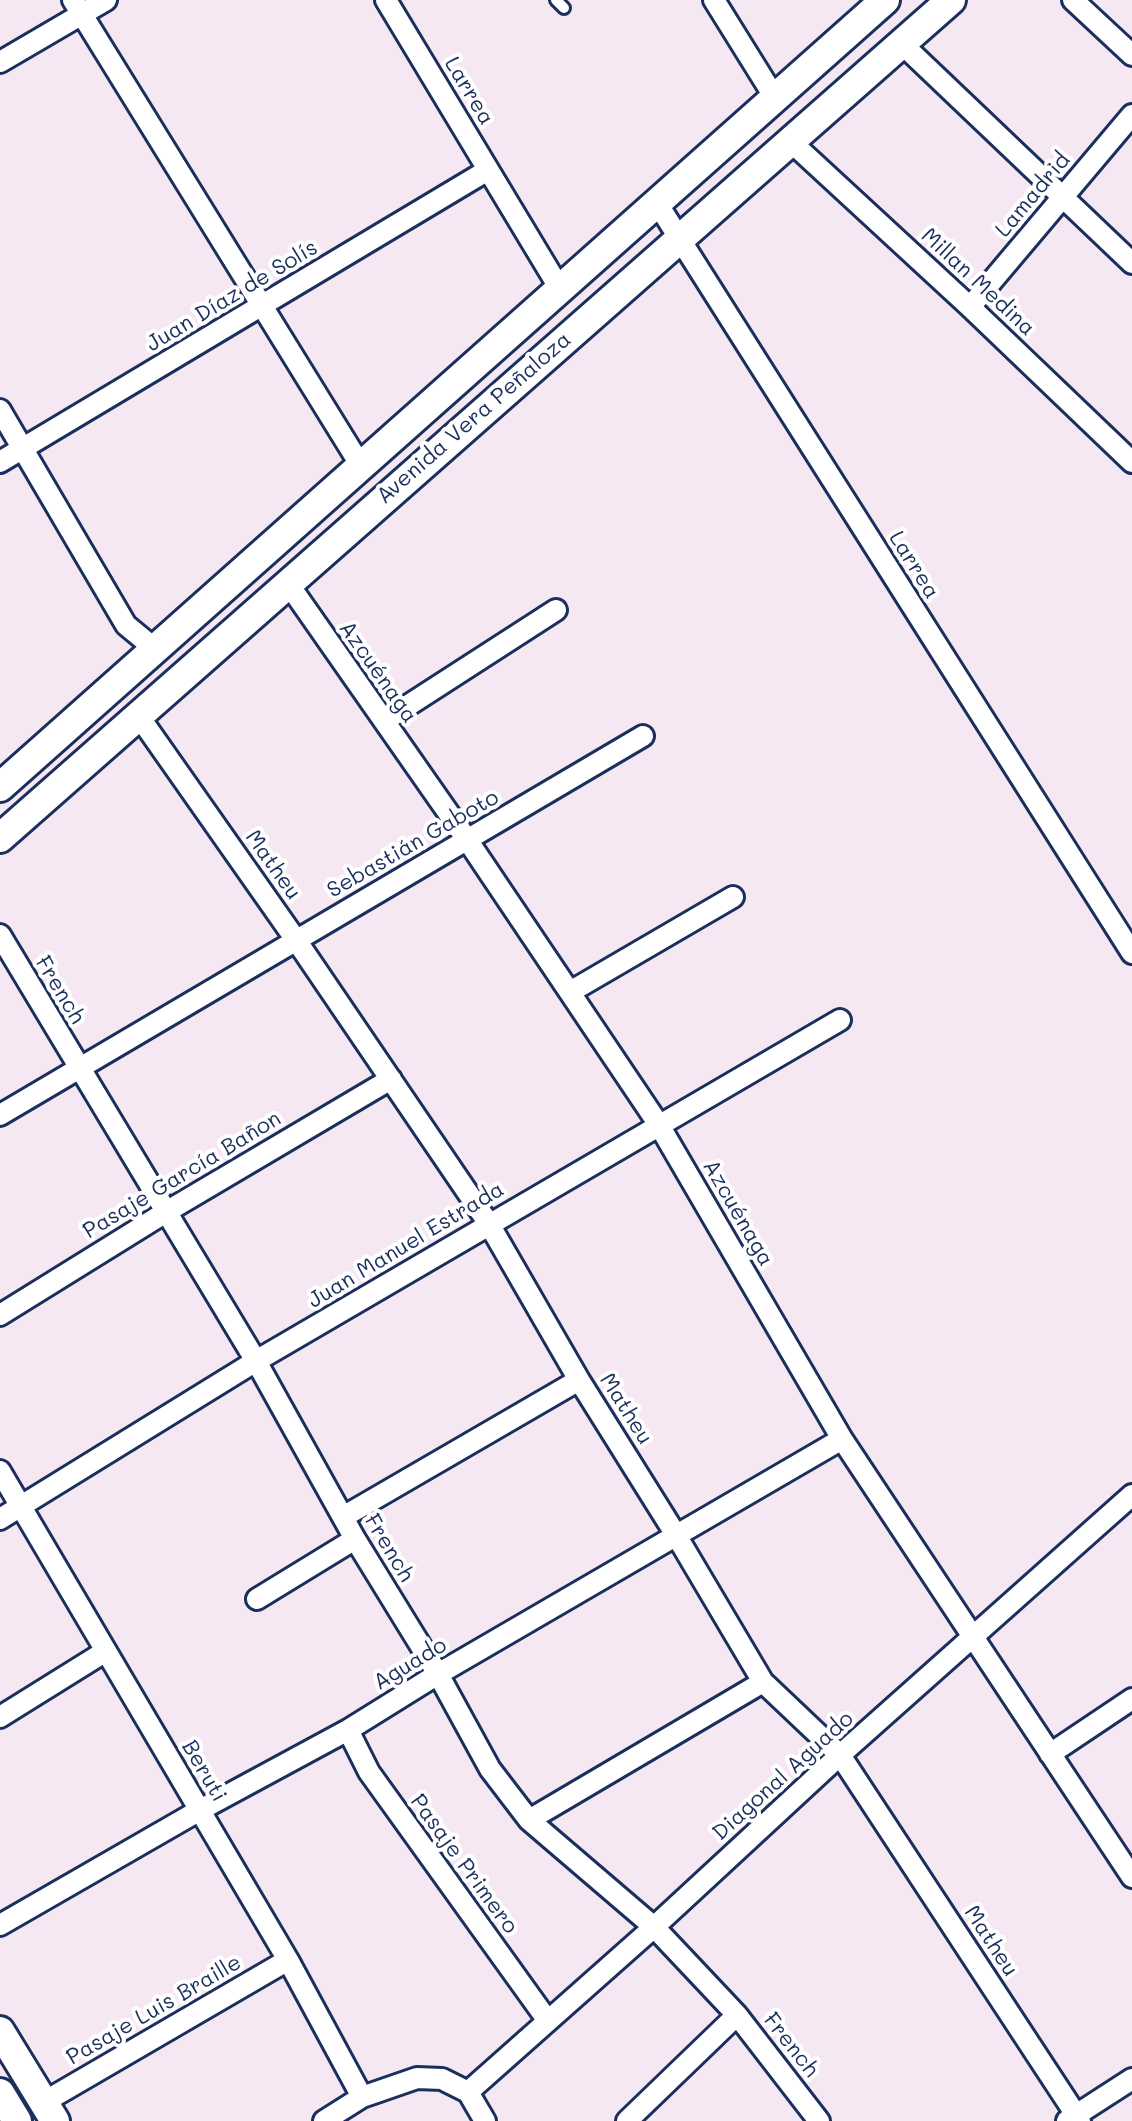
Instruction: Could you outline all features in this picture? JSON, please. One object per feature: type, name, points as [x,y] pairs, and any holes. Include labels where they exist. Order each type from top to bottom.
[{"type":"main road","name":"Avenida Vera Peñaloza","points":[[0,787],[885,0]]},
{"type":"main road","name":"Avenida Vera Peñaloza","points":[[0,838],[951,0]]},
{"type":"main road","points":[[0,2031],[50,2112]]},
{"type":"street","points":[[0,62],[78,7],[106,0]]},
{"type":"street","name":"Larrea","points":[[386,0],[560,289]]},
{"type":"street","points":[[714,0],[775,98]]},
{"type":"street","points":[[1073,0],[1132,55]]},
{"type":"street","points":[[78,7],[361,466]]},
{"type":"street","points":[[901,43],[1132,263]]},
{"type":"street","name":"Lamadrid","points":[[970,307],[1132,115]]},
{"type":"street","name":"Millan Medina","points":[[789,140],[1132,462]]},
{"type":"street","name":"Juan Díaz de Solís","points":[[0,462],[488,170]]},
{"type":"street","name":"Larrea","points":[[657,203],[1132,953]]},
{"type":"street","points":[[0,410],[126,625],[155,649]]},
{"type":"street","name":"Azcuénaga","points":[[287,582],[468,841],[659,1125],[842,1439],[1050,1754],[1129,1866]]},
{"type":"street","points":[[384,721],[556,610]]},
{"type":"street","name":"Matheu","points":[[138,715],[489,1224],[579,1380],[763,1682],[840,1755],[1075,2119]]},
{"type":"street","name":"Sebastián Gaboto","points":[[0,1115],[643,736]]},
{"type":"street","points":[[570,992],[733,897]]},
{"type":"street","name":"French","points":[[0,935],[256,1361],[355,1539],[438,1674],[490,1769],[529,1820],[654,1927],[737,2015],[819,2121]]},
{"type":"street","name":"Juan Manuel Estrada","points":[[0,1519],[256,1361],[840,1020]]},
{"type":"street","name":"Pasaje García Bañon","points":[[0,1315],[166,1212],[391,1079]]},
{"type":"street","points":[[343,1517],[579,1380]]},
{"type":"street","name":"Aguado","points":[[0,1925],[200,1810],[348,1730],[438,1674],[842,1439]]},
{"type":"street","name":"Beruti","points":[[0,1471],[288,1960],[362,2097]]},
{"type":"street","name":"Diagonal Aguado","points":[[468,2092],[1132,1495]]},
{"type":"street","points":[[257,1599],[355,1539]]},
{"type":"street","points":[[0,1717],[106,1651]]},
{"type":"street","points":[[529,1820],[763,1682]]},
{"type":"street","points":[[1050,1754],[1132,1699]]},
{"type":"street","name":"Pasaje Primero","points":[[348,1730],[369,1772],[548,2021]]},
{"type":"street","name":"Pasaje Luis Braille","points":[[50,2112],[288,1960]]},
{"type":"street","points":[[627,2121],[737,2015]]},
{"type":"street","points":[[324,2121],[362,2097],[417,2078],[442,2079],[468,2092],[485,2121]]},
{"type":"street","points":[[1075,2119],[1132,2079]]}]
